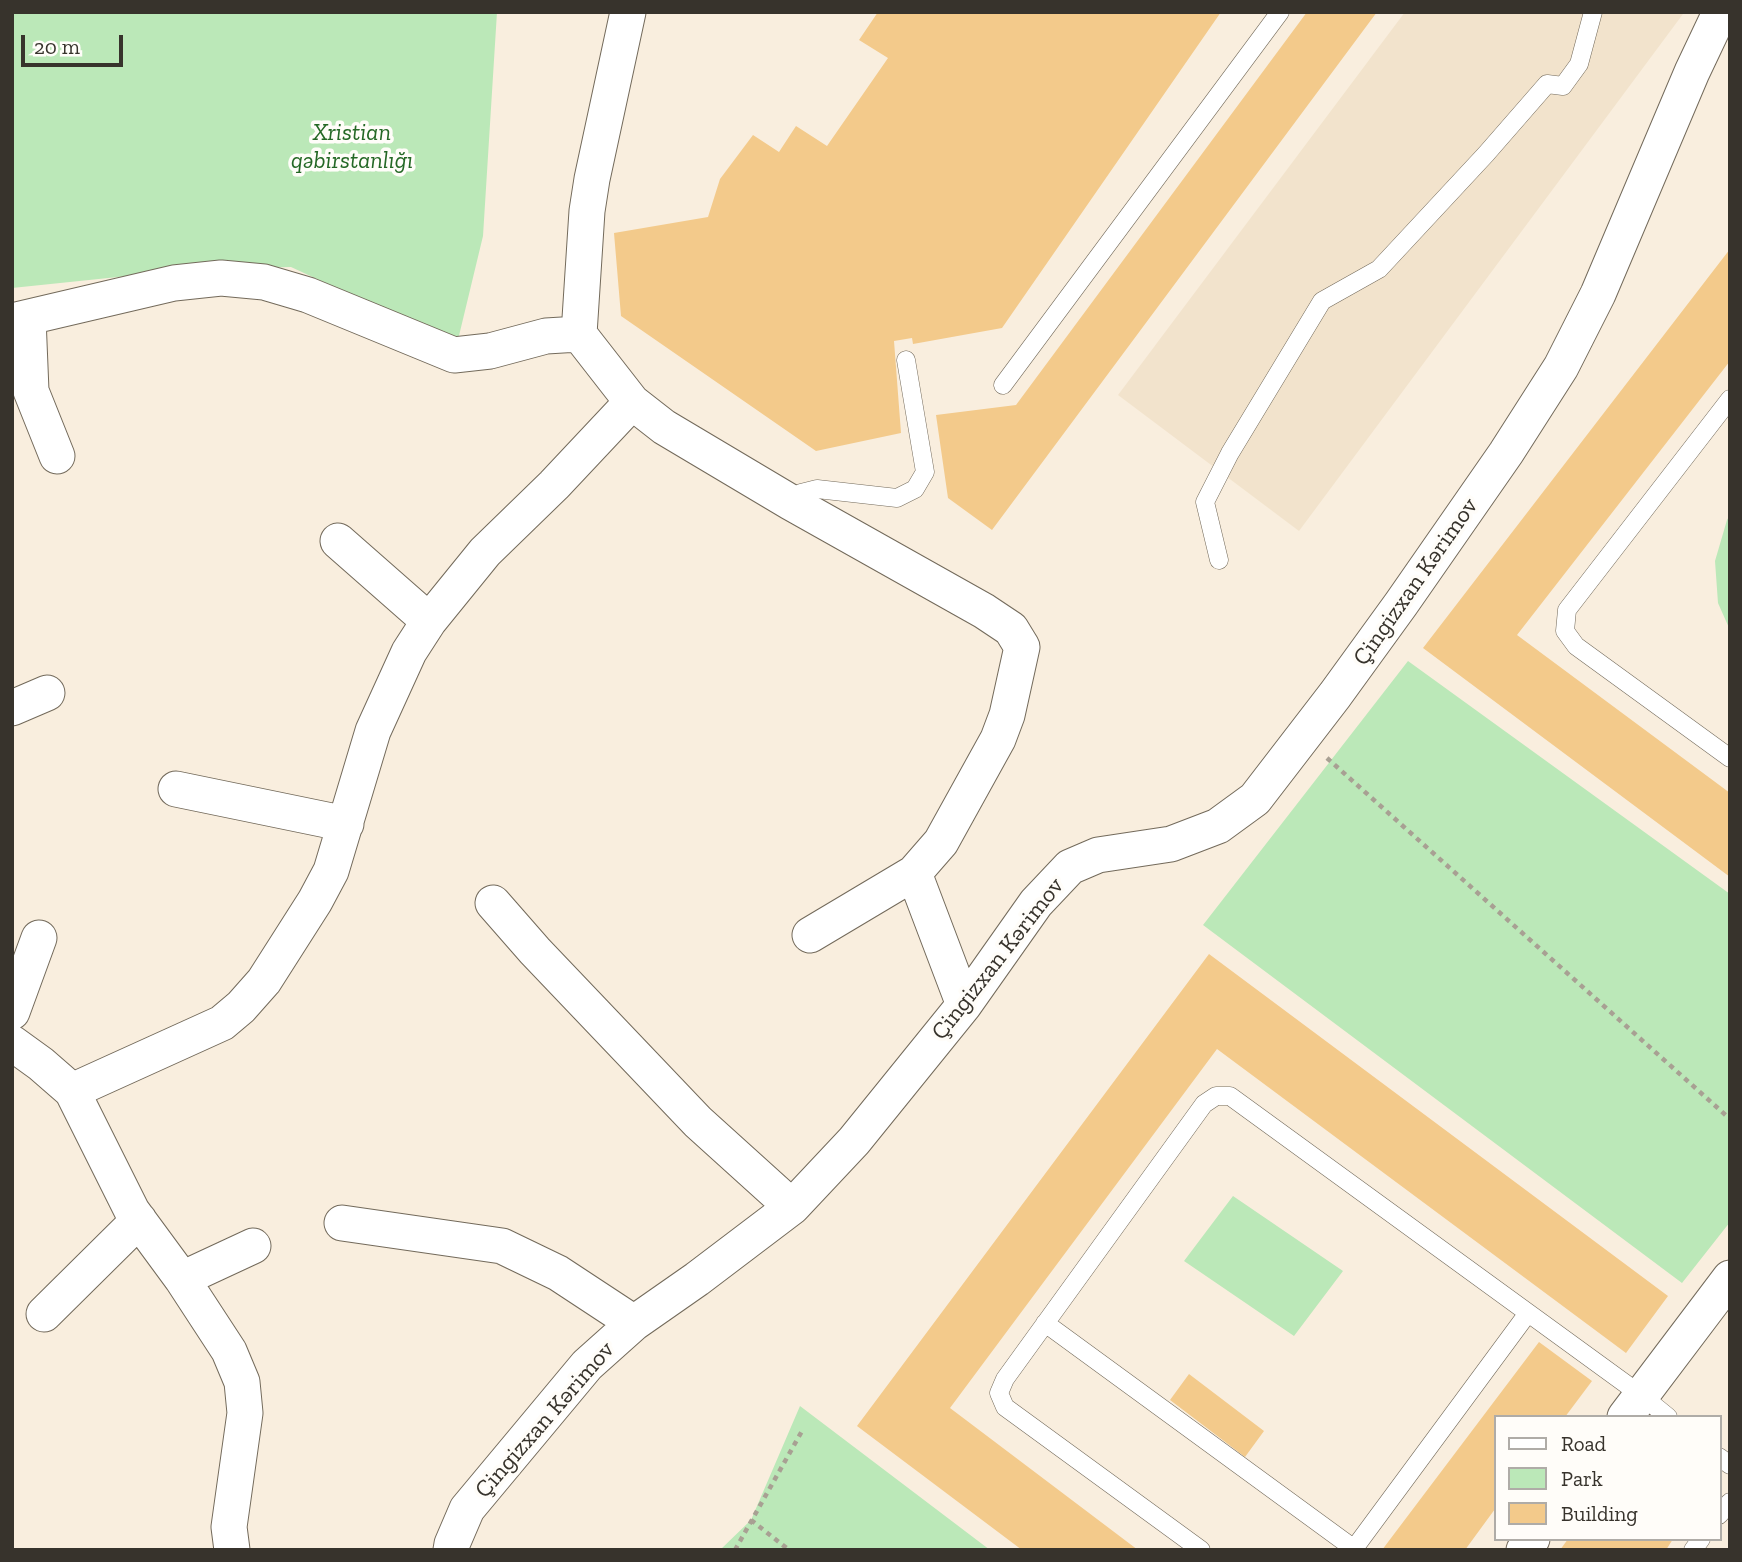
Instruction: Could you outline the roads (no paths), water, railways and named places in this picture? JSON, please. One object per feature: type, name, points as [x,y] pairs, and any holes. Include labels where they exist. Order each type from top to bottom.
[{"type":"street","points":[[628,12],[588,200],[579,334],[632,402],[664,428],[984,611],[1011,628],[1022,648],[1007,715],[998,739],[941,842],[914,873],[810,935]]},
{"type":"street","name":"Çingizxan Kərimov","points":[[452,1550],[467,1509],[587,1365],[634,1323],[792,1207],[854,1141],[964,1005],[1036,902],[1070,867],[1098,856],[1171,844],[1218,826],[1255,799],[1401,604],[1506,453],[1561,367],[1598,294],[1692,72],[1721,16]]},
{"type":"street","points":[[57,456],[31,391],[20,319],[174,283],[221,278],[264,282],[308,295],[454,355],[490,351],[546,337],[579,334]]},
{"type":"street","points":[[72,1091],[222,1023],[241,1007],[264,981],[315,901],[331,870],[373,731],[409,652],[429,621],[485,552],[554,485],[632,402]]},
{"type":"street","points":[[338,541],[429,621]]},
{"type":"street","points":[[12,708],[47,693]]},
{"type":"street","points":[[176,789],[346,824]]},
{"type":"street","points":[[914,873],[964,1005]]},
{"type":"street","points":[[493,904],[698,1122],[792,1207]]},
{"type":"street","points":[[12,1012],[39,939]]},
{"type":"street","points":[[12,1043],[72,1091],[132,1211],[182,1279],[229,1351],[242,1382],[245,1413],[229,1527],[232,1550]]},
{"type":"street","points":[[44,1314],[139,1220]]},
{"type":"street","points":[[342,1223],[502,1246],[558,1273],[634,1323]]},
{"type":"street","points":[[182,1279],[253,1246]]},
{"type":"street","points":[[1633,1406],[1730,1278]]},
{"type":"lane","points":[[1003,385],[1280,12]]},
{"type":"lane","points":[[1219,560],[1205,502],[1230,453],[1322,301],[1379,269],[1547,84],[1563,86],[1579,64],[1593,12]]},
{"type":"lane","points":[[790,502],[801,493],[817,489],[897,498],[915,489],[925,472],[906,360]]},
{"type":"lane","points":[[1730,399],[1567,610],[1565,631],[1576,646],[1730,758]]},
{"type":"lane","points":[[1200,1550],[1005,1407],[999,1393],[1005,1379],[1204,1104],[1216,1096],[1230,1096],[1528,1313],[1633,1406],[1662,1415]]},
{"type":"lane","points":[[1045,1323],[1353,1549],[1528,1313]]},
{"type":"park label","name":"Xristian qəbirstanlığı","points":[[352,147]]}]
